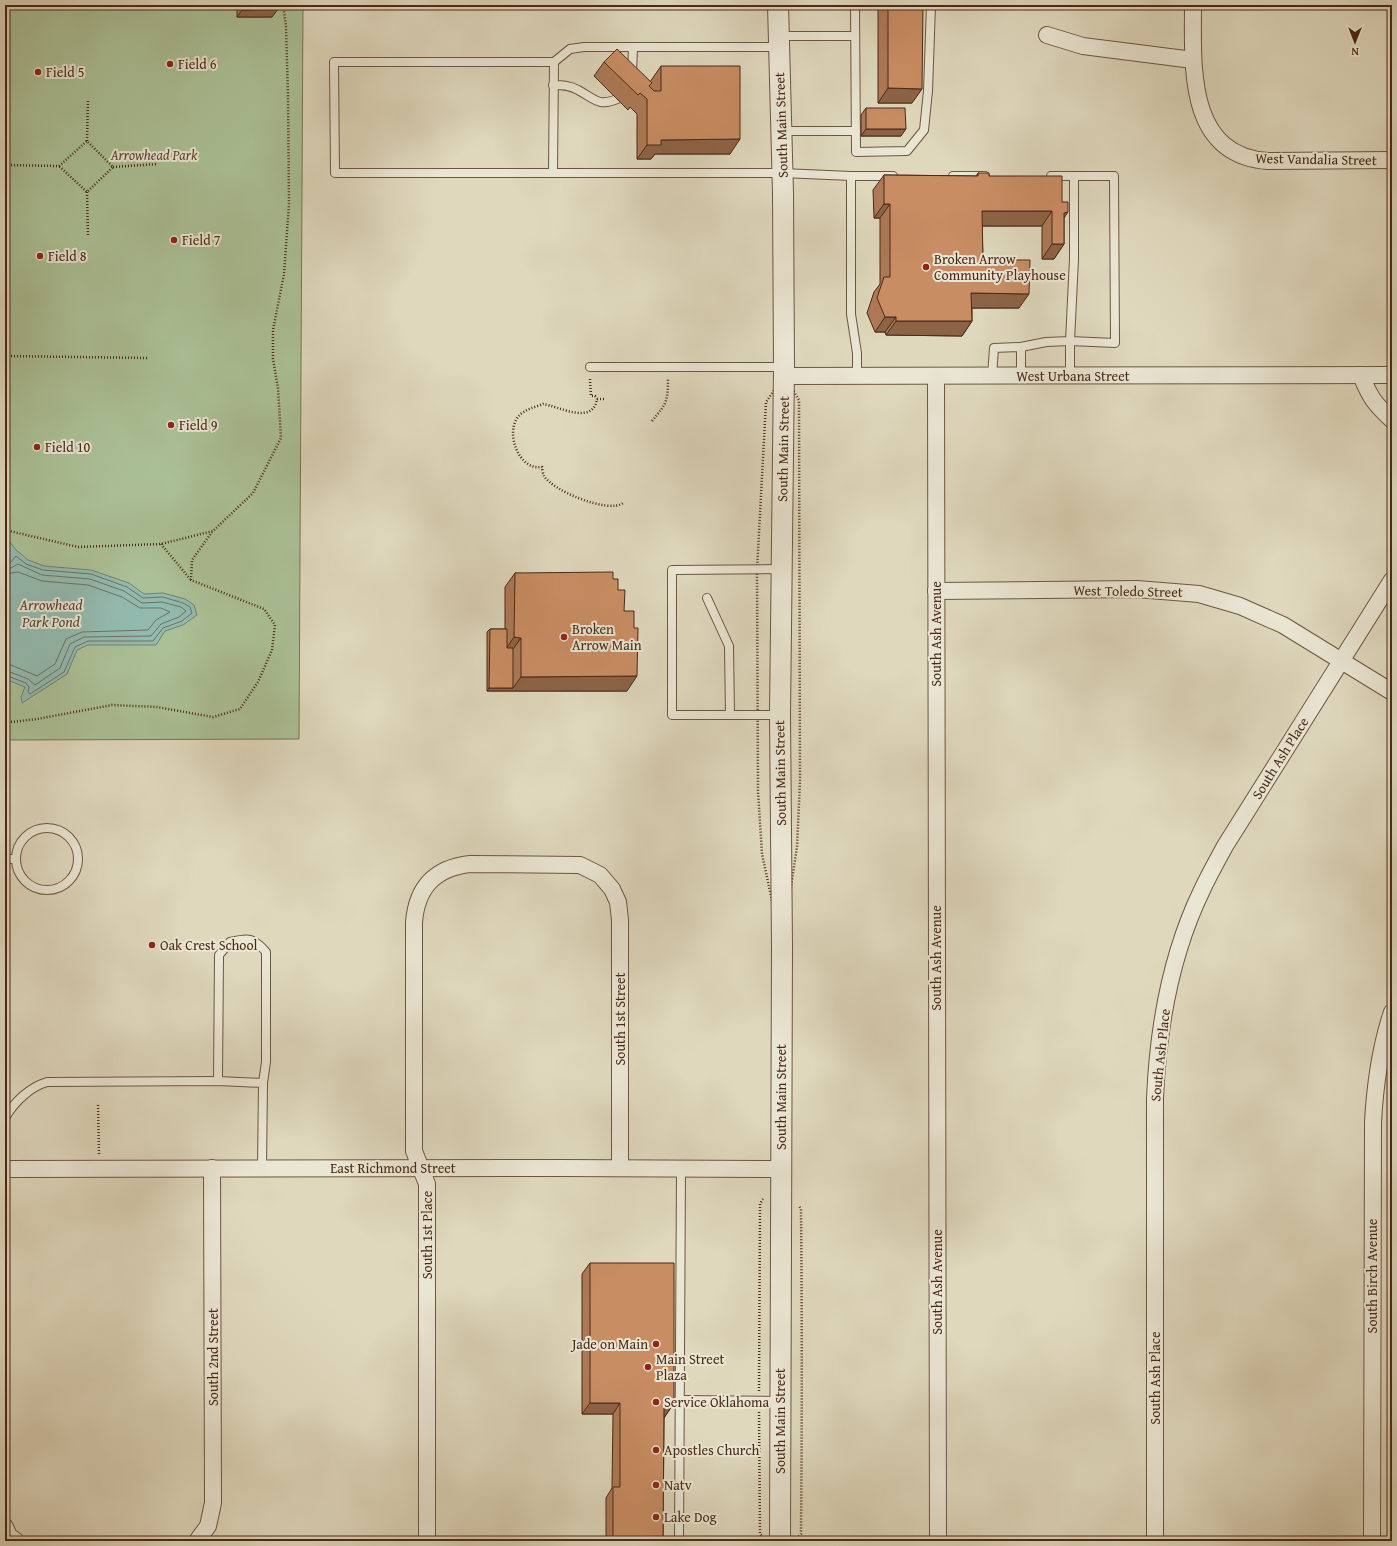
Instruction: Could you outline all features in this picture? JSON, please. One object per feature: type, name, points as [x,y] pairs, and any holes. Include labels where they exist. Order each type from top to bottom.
[{"type":"street","name":"South Main Street","points":[[778,5],[782,172],[784,372],[780,715],[782,940],[780,1541]]},
{"type":"street","points":[[1047,34],[1083,46],[1193,60],[1193,5]]},
{"type":"street","name":"West Vandalia Street","points":[[1193,60],[1204,118],[1212,134],[1220,143],[1238,155],[1253,160],[1392,160]]},
{"type":"street","name":"West Urbana Street","points":[[784,372],[857,376],[1392,375]]},
{"type":"street","points":[[1361,375],[1374,403],[1392,420]]},
{"type":"street","name":"South Ash Avenue","points":[[936,376],[938,1541]]},
{"type":"street","name":"South Ash Place","points":[[1155,1541],[1155,1098],[1161,1025],[1171,977],[1185,932],[1201,891],[1225,846],[1392,580]]},
{"type":"street","name":"West Toledo Street","points":[[936,591],[1137,589],[1199,594],[1240,606],[1260,614],[1342,660],[1392,692]]},
{"type":"street","name":"South 1st Street","points":[[443,870],[470,864],[580,865],[600,876],[612,890],[618,902],[620,920],[620,1168]]},
{"type":"street","name":"South 1st Place","points":[[427,1541],[426,1184],[414,1151],[414,922],[418,898],[428,882],[443,870]]},
{"type":"street","name":"South Birch Avenue","points":[[1372,1541],[1373,1122],[1375,1088],[1380,1054],[1392,1012]]},
{"type":"street","name":"South 2nd Street","points":[[197,1541],[208,1526],[213,1504],[212,1168]]},
{"type":"street","name":"East Richmond Street","points":[[5,1169],[781,1169]]},
{"type":"street","points":[[5,1527],[9,1536],[16,1541]]},
{"type":"lane","points":[[855,5],[856,152],[907,151],[924,130],[928,91],[932,5]]},
{"type":"lane","points":[[856,36],[779,42],[570,49],[554,62],[334,62],[335,173],[782,172],[851,176],[898,176]]},
{"type":"lane","points":[[632,80],[633,47]]},
{"type":"lane","points":[[553,173],[554,62]]},
{"type":"lane","points":[[553,85],[564,85],[578,90],[597,102],[607,102],[622,97]]},
{"type":"lane","points":[[781,131],[856,131]]},
{"type":"lane","points":[[851,176],[851,314],[857,353],[857,376]]},
{"type":"lane","points":[[946,176],[994,176]]},
{"type":"lane","points":[[992,376],[994,348],[1022,347],[1046,342],[1070,341],[1115,343],[1114,176],[1042,176]]},
{"type":"lane","points":[[1070,376],[1074,259],[1074,176]]},
{"type":"lane","points":[[1021,376],[1022,347]]},
{"type":"lane","points":[[590,367],[668,367],[784,372]]},
{"type":"lane","points":[[780,715],[672,715],[672,570],[782,569]]},
{"type":"lane","points":[[707,598],[730,646],[730,715]]},
{"type":"lane","points":[[47,827],[59,830],[70,836],[77,847],[79,859],[77,871],[70,881],[60,888],[47,890],[35,888],[25,881],[18,871],[16,859],[18,847],[24,837],[35,830],[47,827]]},
{"type":"lane","points":[[5,859],[16,859]]},
{"type":"lane","points":[[218,1081],[219,955],[230,942],[248,939],[257,942],[266,952],[266,1062],[263,1083],[262,1168]]},
{"type":"lane","points":[[5,1118],[10,1110],[28,1091],[48,1082],[218,1081],[263,1083]]},
{"type":"lane","points":[[679,1541],[681,1168]]},
{"type":"lane","points":[[679,1400],[780,1401]]},
{"type":"path","points":[[191,580],[192,560],[213,531],[253,493],[281,438],[278,388],[273,359],[273,330],[284,274],[289,204],[288,88],[284,5]]},
{"type":"path","points":[[88,99],[87,141],[113,167]]},
{"type":"path","points":[[59,166],[87,141]]},
{"type":"path","points":[[87,192],[113,167],[158,164]]},
{"type":"path","points":[[5,165],[59,166],[87,192],[88,237]]},
{"type":"path","points":[[5,356],[147,358]]},
{"type":"path","points":[[590,367],[591,396],[595,396],[597,400],[604,400]]},
{"type":"path","points":[[652,421],[663,408],[668,397],[668,367]]},
{"type":"path","points":[[597,400],[596,405],[590,411],[582,414],[543,404],[526,411],[517,417],[514,427],[514,444],[519,455],[528,464],[542,467],[544,476],[574,497],[590,503],[613,505],[623,503]]},
{"type":"path","points":[[5,530],[78,547],[161,544],[213,531]]},
{"type":"path","points":[[5,721],[12,722],[112,705],[157,707],[213,717],[240,709],[258,682],[272,650],[275,625],[264,609],[191,580],[161,544]]},
{"type":"path","points":[[98,1105],[99,1156]]},
{"type":"path","name":"South Main Street","points":[[759,1315],[760,1534],[765,1541]]},
{"type":"path","name":"South Main Street","points":[[796,1541],[801,1534],[802,1315]]},
{"type":"green space","name":"Arrowhead Park","points":[[5,5],[303,5],[299,739],[5,740]]},
{"type":"water","name":"Arrowhead Park Pond","points":[[7,538],[16,550],[28,560],[44,566],[91,570],[129,583],[144,594],[163,593],[185,599],[194,605],[197,615],[183,625],[165,631],[156,645],[88,645],[77,650],[67,674],[22,703],[21,697],[25,687],[5,679],[5,560],[9,559]]},
{"type":"building","points":[[242,5],[278,5],[278,9],[242,10]]},
{"type":"building","points":[[888,5],[923,5],[922,89],[888,88]]},
{"type":"building","points":[[617,49],[652,83],[649,86],[654,91],[661,91],[661,66],[740,66],[740,139],[661,140],[661,145],[647,145],[647,99],[640,93],[638,95],[604,62]]},
{"type":"building","points":[[866,108],[905,108],[906,129],[866,129]]},
{"type":"building","name":"Broken Arrow Community Playhouse","points":[[978,173],[989,173],[989,176],[1062,176],[1062,202],[1068,202],[1068,212],[1064,213],[1064,244],[1052,244],[1052,211],[982,211],[983,260],[1030,260],[1029,294],[971,293],[972,321],[896,321],[896,317],[885,317],[877,298],[884,277],[890,277],[890,204],[884,204],[884,175],[978,176]]},
{"type":"building","name":"Broken Arrow Main","points":[[613,572],[613,579],[618,579],[618,590],[625,590],[624,611],[634,611],[634,628],[638,628],[637,676],[521,677],[521,638],[514,637],[515,573]]},
{"type":"building","points":[[490,629],[507,629],[507,648],[513,648],[513,688],[489,688]]},
{"type":"building","points":[[590,1263],[674,1263],[674,1403],[671,1403],[671,1408],[664,1408],[663,1541],[613,1541],[613,1487],[620,1487],[620,1403],[590,1403]]},
{"type":"place","name":"Field 6","points":[[170,64]]},
{"type":"place","name":"Field 5","points":[[38,72]]},
{"type":"place","name":"Field 7","points":[[174,240]]},
{"type":"place","name":"Field 8","points":[[40,256]]},
{"type":"place","name":"Broken Arrow Community Playhouse","points":[[926,267]]},
{"type":"place","name":"Field 9","points":[[171,425]]},
{"type":"place","name":"Field 10","points":[[37,447]]},
{"type":"place","name":"Broken Arrow Main","points":[[564,637]]},
{"type":"place","name":"Oak Crest School","points":[[152,945]]},
{"type":"place","name":"Jade on Main","points":[[656,1344]]},
{"type":"place","name":"Main Street Plaza","points":[[648,1367]]},
{"type":"place","name":"Service Oklahoma","points":[[656,1402]]},
{"type":"place","name":"Apostles Church","points":[[656,1450]]},
{"type":"place","name":"Natv","points":[[656,1485]]},
{"type":"place","name":"Lake Dog","points":[[656,1517]]}]
